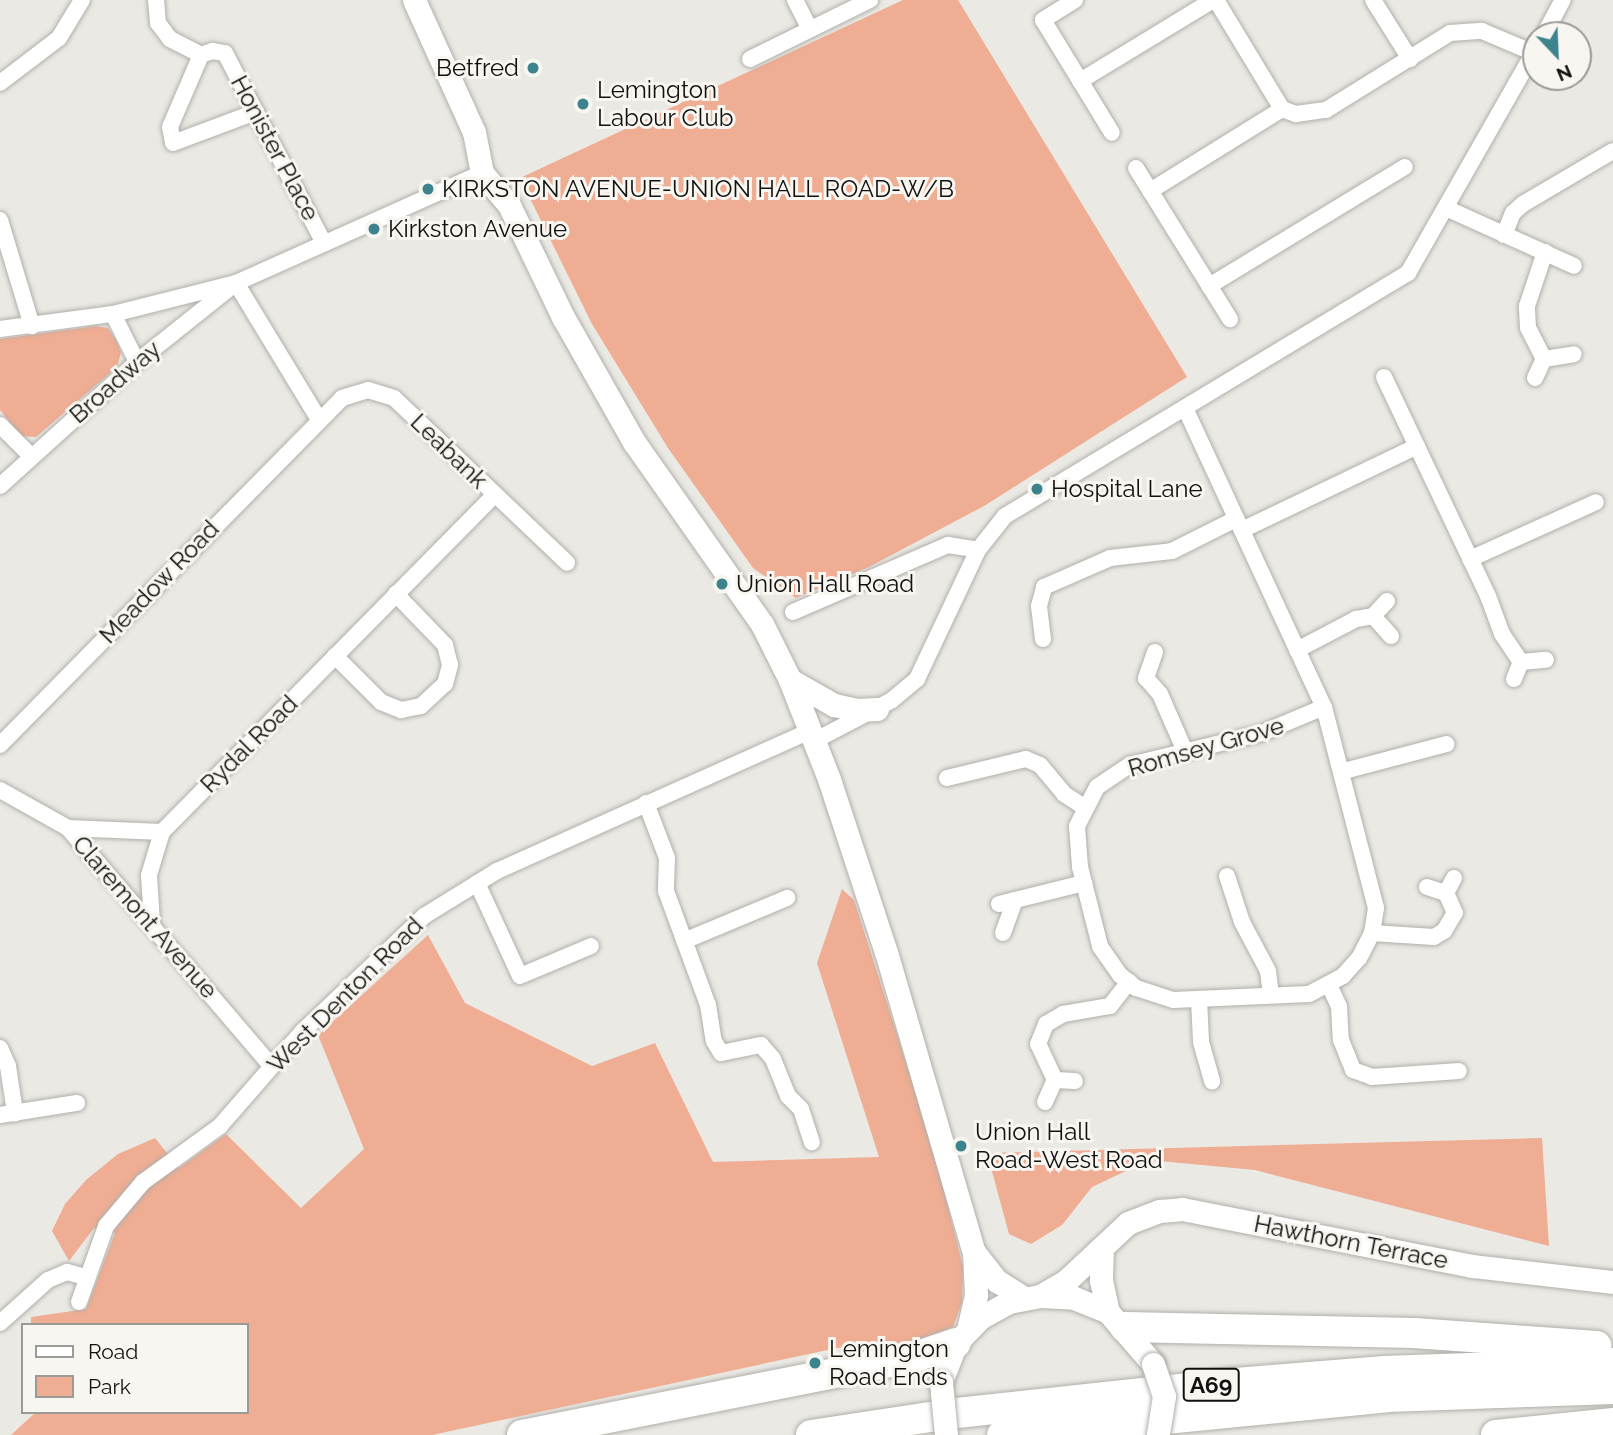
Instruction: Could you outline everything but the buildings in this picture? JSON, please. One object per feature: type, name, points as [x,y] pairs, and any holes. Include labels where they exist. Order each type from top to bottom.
[{"type":"highway","points":[[1117,1319],[1414,1333],[1613,1347]]},
{"type":"highway","points":[[522,1435],[915,1357],[962,1336]]},
{"type":"highway","name":"A69","points":[[811,1435],[957,1413],[1223,1384],[1398,1371],[1613,1363]]},
{"type":"highway","name":"A69","points":[[1002,1435],[1387,1397],[1613,1390]]},
{"type":"highway","points":[[1496,1435],[1613,1423]]},
{"type":"street","points":[[0,83],[59,38],[82,0]]},
{"type":"street","points":[[156,0],[158,23],[170,38],[201,55],[170,127],[173,143],[256,112]]},
{"type":"street","points":[[414,0],[474,132],[482,173],[509,205],[563,317],[634,442],[762,624],[790,680],[829,779],[886,952],[974,1252],[976,1296],[962,1336],[941,1382],[946,1435]]},
{"type":"street","points":[[795,0],[809,28]]},
{"type":"street","points":[[750,59],[870,0]]},
{"type":"street","points":[[1075,0],[1043,20],[1112,133]]},
{"type":"street","points":[[1080,81],[1215,0],[1282,109],[1296,114],[1326,110],[1450,33],[1469,30],[1502,37],[1522,45]]},
{"type":"street","points":[[1373,0],[1409,59]]},
{"type":"street","points":[[1552,21],[1563,0]]},
{"type":"street","name":"Honister Place","points":[[201,55],[212,51],[225,54],[324,243]]},
{"type":"street","points":[[812,736],[877,709],[917,679],[978,550],[1005,516],[1408,273],[1448,209],[1522,75]]},
{"type":"street","points":[[1150,191],[1282,109]]},
{"type":"street","points":[[1504,235],[1513,213],[1523,204],[1613,150]]},
{"type":"street","points":[[1136,167],[1230,319]]},
{"type":"street","points":[[1209,286],[1405,167]]},
{"type":"street","points":[[0,329],[113,314],[236,283],[482,173]]},
{"type":"street","points":[[1448,209],[1574,266]]},
{"type":"street","points":[[0,220],[32,326]]},
{"type":"street","points":[[1544,359],[1528,328],[1527,306],[1545,252]]},
{"type":"street","points":[[236,283],[318,418]]},
{"type":"street","name":"Broadway","points":[[0,486],[30,456],[137,362],[236,283]]},
{"type":"street","points":[[113,314],[137,362]]},
{"type":"street","points":[[1544,359],[1574,354]]},
{"type":"street","points":[[1535,378],[1544,359]]},
{"type":"street","points":[[1384,377],[1470,559],[1502,634],[1521,662]]},
{"type":"street","name":"Leabank","points":[[318,418],[342,398],[368,390],[394,398],[567,563]]},
{"type":"street","name":"Romsey Grove","points":[[1185,408],[1324,707],[1344,771],[1374,889],[1372,933],[1359,958],[1329,985],[1309,994],[1199,999],[1154,996],[1129,982],[1100,946],[1076,846],[1084,807],[1111,775],[1184,749],[1262,733],[1324,707]]},
{"type":"street","name":"Meadow Road","points":[[0,746],[318,418]]},
{"type":"street","points":[[0,425],[30,456]]},
{"type":"street","points":[[1043,639],[1039,606],[1044,587],[1110,558],[1172,551],[1417,446]]},
{"type":"street","name":"Rydal Road","points":[[162,832],[495,494]]},
{"type":"street","points":[[1470,559],[1595,502]]},
{"type":"street","points":[[793,612],[948,545],[978,550]]},
{"type":"street","points":[[335,656],[381,702],[401,710],[421,706],[445,684],[450,665],[445,645],[396,594]]},
{"type":"street","points":[[1297,650],[1356,619],[1373,616],[1387,601]]},
{"type":"street","points":[[1373,616],[1391,636]]},
{"type":"street","points":[[1154,652],[1146,678],[1160,694],[1184,749]]},
{"type":"street","points":[[1521,662],[1546,660]]},
{"type":"street","points":[[1514,679],[1521,662]]},
{"type":"street","points":[[790,680],[834,705],[857,710],[877,709]]},
{"type":"street","name":"West Denton Road","points":[[79,1302],[106,1226],[143,1182],[220,1126],[271,1066],[424,916],[477,883],[646,803],[812,736]]},
{"type":"street","points":[[1344,771],[1447,744]]},
{"type":"street","points":[[947,778],[1026,759],[1040,765],[1064,794],[1084,807]]},
{"type":"street","name":"Claremont Avenue","points":[[0,790],[68,828],[152,923],[271,1066]]},
{"type":"street","points":[[646,803],[667,858],[666,891],[708,1005],[714,1041],[721,1053],[761,1045],[773,1059],[789,1096],[801,1109],[812,1142]]},
{"type":"street","points":[[68,828],[162,832],[149,875],[152,923]]},
{"type":"street","points":[[1227,876],[1242,922],[1265,962],[1271,995]]},
{"type":"street","points":[[1446,893],[1454,878]]},
{"type":"street","points":[[477,883],[520,976],[592,946]]},
{"type":"street","points":[[1003,933],[1007,902],[1084,883]]},
{"type":"street","points":[[1372,933],[1434,937],[1455,913],[1446,893],[1427,887]]},
{"type":"street","points":[[684,941],[787,898]]},
{"type":"street","points":[[1045,1102],[1055,1080],[1038,1044],[1046,1024],[1063,1014],[1110,1006],[1129,982]]},
{"type":"street","points":[[1329,985],[1339,1006],[1343,1047],[1353,1070],[1372,1077],[1459,1071]]},
{"type":"street","points":[[1199,999],[1201,1042],[1212,1081]]},
{"type":"street","points":[[0,1048],[8,1066],[8,1114],[77,1103]]},
{"type":"street","points":[[1055,1080],[1074,1081]]},
{"type":"street","name":"Hawthorn Terrace","points":[[962,1336],[993,1309],[1066,1281],[1128,1223],[1160,1211],[1182,1209],[1472,1266],[1613,1282]]},
{"type":"street","points":[[1102,1248],[1101,1280],[1117,1319],[1153,1364],[1164,1396],[1158,1435]]},
{"type":"street","points":[[974,1252],[997,1281],[1032,1296],[1074,1298],[1117,1319]]},
{"type":"street","points":[[0,1323],[48,1280],[67,1272],[86,1277]]},
{"type":"green space","points":[[903,0],[958,0],[1187,377],[984,506],[869,567],[796,598],[753,568],[668,448],[592,324],[520,178]]},
{"type":"green space","points":[[96,326],[108,328],[116,340],[121,353],[117,367],[36,437],[21,436],[0,410],[0,339]]},
{"type":"green space","points":[[842,889],[854,900],[933,1147],[963,1267],[962,1302],[953,1327],[912,1342],[837,1348],[432,1435],[11,1435],[34,1414],[248,1414],[248,1323],[31,1323],[31,1317],[86,1309],[115,1233],[94,1228],[69,1261],[52,1231],[65,1204],[86,1180],[118,1154],[155,1138],[179,1168],[226,1134],[301,1208],[364,1149],[318,1035],[428,935],[465,1003],[592,1066],[655,1043],[713,1162],[879,1157],[817,963]]},
{"type":"green space","points":[[1542,1138],[1549,1246],[1255,1170],[1149,1160],[1092,1187],[1062,1225],[1031,1244],[1009,1234],[987,1153]]},
{"type":"place","name":"Betfred","points":[[533,68]]},
{"type":"place","name":"Lemington Labour Club","points":[[583,104]]},
{"type":"place","name":"KIRKSTON AVENUE-UNION HALL ROAD-W/B","points":[[428,189]]},
{"type":"place","name":"Kirkston Avenue","points":[[374,229]]},
{"type":"place","name":"Hospital Lane","points":[[1037,489]]},
{"type":"place","name":"Union Hall Road","points":[[722,584]]},
{"type":"place","name":"Union Hall Road-West Road","points":[[961,1146]]},
{"type":"place","name":"Lemington Road Ends","points":[[815,1363]]}]
